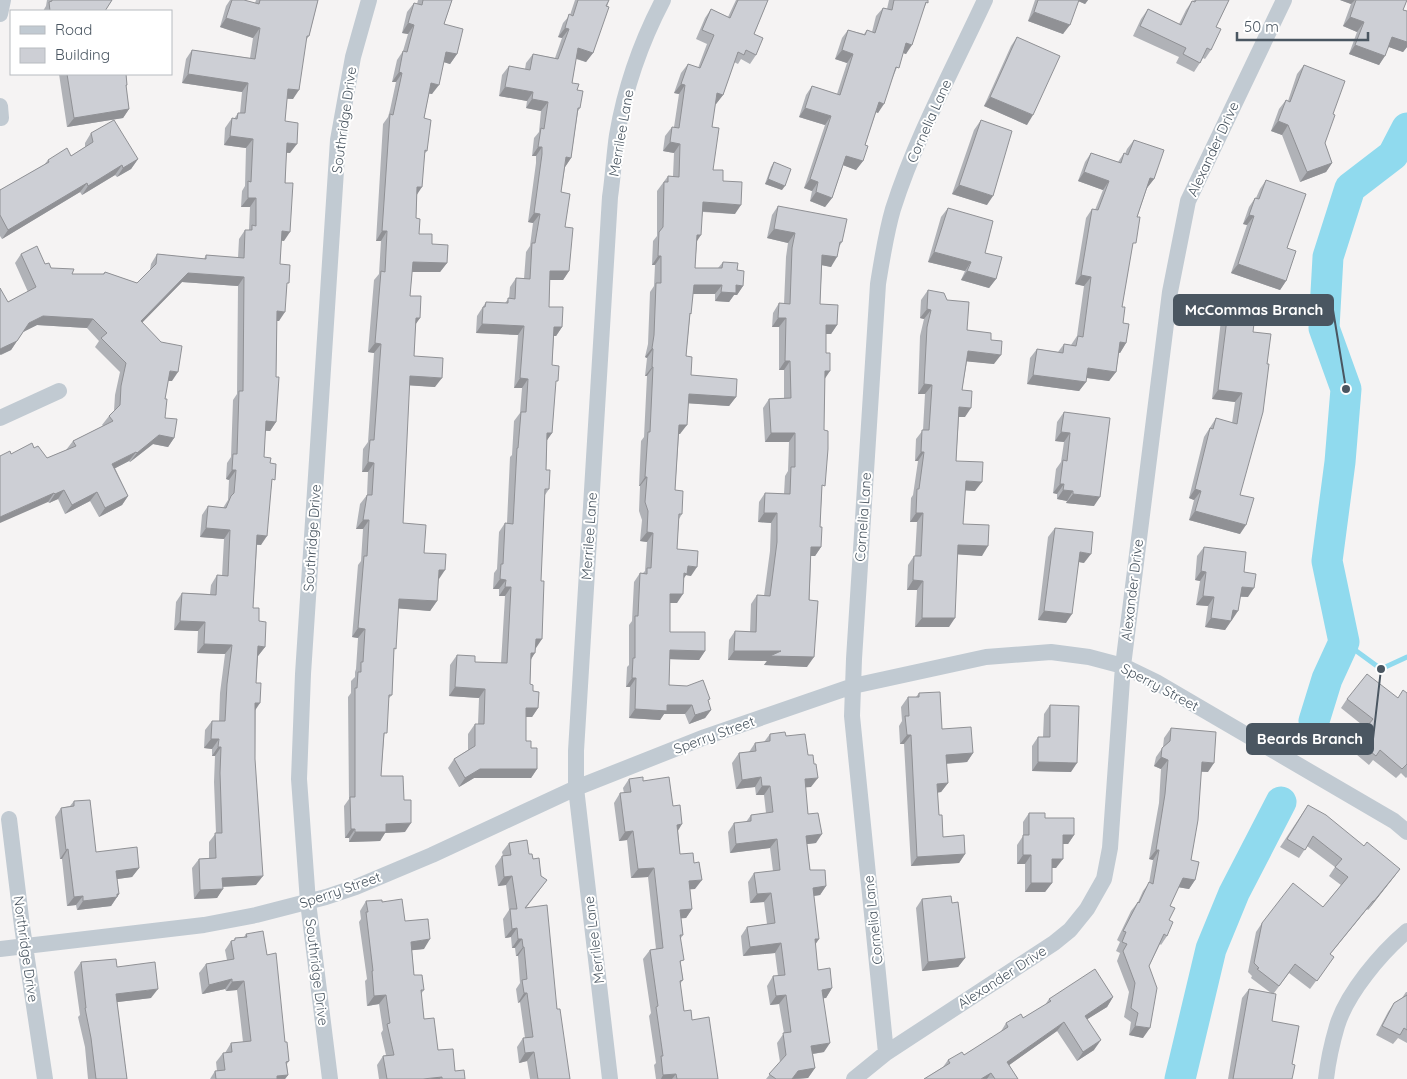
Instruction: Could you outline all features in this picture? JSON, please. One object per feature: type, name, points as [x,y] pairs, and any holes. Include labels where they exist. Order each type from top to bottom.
[{"type":"street","points":[[0,14],[3,0]]},
{"type":"street","name":"Southridge Drive","points":[[330,1079],[308,902],[299,779],[303,674],[338,150],[353,58],[369,0]]},
{"type":"street","name":"Merrilee Lane","points":[[610,1079],[576,788],[577,731],[613,171],[617,136],[630,81],[650,26],[663,0]]},
{"type":"street","name":"Cornelia Lane","points":[[886,1053],[852,716],[878,284],[884,246],[906,171],[985,0]]},
{"type":"street","name":"Alexander Drive","points":[[854,1079],[886,1053],[1054,943],[1070,930],[1087,909],[1104,879],[1110,848],[1123,666],[1170,292],[1188,202],[1284,0]]},
{"type":"street","points":[[0,418],[59,391]]},
{"type":"street","name":"Sperry Street","points":[[0,949],[204,925],[308,902],[356,887],[576,788],[705,737],[853,686],[986,656],[1016,653],[1051,652],[1089,657],[1123,666],[1156,682],[1394,821],[1407,832]]},
{"type":"street","name":"Northridge Drive","points":[[9,819],[25,946],[45,1079]]},
{"type":"street","points":[[1326,1079],[1337,1025],[1351,996],[1376,963],[1407,931]]},
{"type":"building","points":[[112,0],[106,10],[50,10],[49,2]]},
{"type":"building","points":[[232,0],[244,0],[259,4],[260,0],[318,0],[309,36],[307,36],[299,90],[288,89],[285,121],[298,123],[297,144],[287,143],[285,183],[293,183],[290,232],[282,231],[280,264],[290,265],[289,283],[287,283],[285,312],[277,311],[276,377],[279,377],[276,422],[266,421],[264,457],[271,458],[270,463],[276,464],[275,480],[272,479],[267,536],[257,535],[253,608],[259,608],[259,621],[266,622],[265,647],[258,646],[256,683],[261,683],[260,703],[255,703],[255,759],[263,876],[222,878],[223,889],[200,890],[199,859],[216,858],[215,833],[222,833],[221,747],[218,747],[219,739],[211,739],[212,721],[225,721],[232,645],[204,644],[205,622],[180,621],[182,593],[216,595],[217,575],[228,576],[230,530],[206,528],[208,506],[226,508],[234,493],[236,470],[232,470],[233,454],[237,454],[239,391],[243,391],[244,277],[188,273],[141,321],[161,342],[182,346],[178,372],[170,371],[165,399],[167,399],[165,418],[177,419],[174,438],[159,435],[137,453],[112,464],[128,496],[105,508],[97,492],[72,505],[64,490],[0,517],[0,456],[10,451],[11,454],[32,443],[34,448],[38,446],[47,458],[76,446],[73,441],[113,421],[109,416],[120,405],[121,386],[126,363],[101,338],[107,333],[93,319],[43,316],[29,323],[17,341],[0,349],[0,288],[8,302],[36,287],[21,254],[37,246],[45,264],[49,263],[51,268],[74,269],[72,274],[104,274],[105,272],[137,283],[156,264],[157,254],[206,259],[206,255],[244,258],[245,230],[252,230],[252,225],[256,226],[256,198],[248,198],[248,181],[251,182],[253,139],[230,136],[232,118],[237,119],[238,113],[245,113],[248,83],[188,74],[192,50],[255,59],[260,28],[226,18]]},
{"type":"building","points":[[423,0],[452,0],[444,24],[463,29],[457,54],[446,52],[439,85],[431,83],[424,118],[431,120],[427,151],[425,150],[422,187],[417,187],[416,218],[420,219],[419,234],[432,234],[432,244],[448,245],[447,263],[413,262],[410,296],[421,296],[420,318],[416,318],[414,356],[443,358],[442,378],[410,376],[403,523],[426,525],[424,553],[446,554],[445,570],[439,570],[437,601],[399,599],[392,695],[389,695],[387,733],[384,733],[381,776],[403,776],[404,800],[411,800],[411,823],[386,824],[386,832],[355,832],[355,829],[351,829],[350,797],[355,797],[355,688],[357,688],[358,672],[361,672],[361,662],[363,662],[365,629],[358,628],[364,556],[367,556],[369,520],[363,520],[367,495],[372,495],[374,463],[368,462],[370,440],[374,440],[381,344],[375,343],[381,271],[385,272],[387,231],[382,231],[390,114],[393,115],[402,73],[399,72],[403,51],[407,52],[414,25],[408,23],[414,3],[422,5]]},
{"type":"building","points":[[578,0],[609,0],[606,6],[609,7],[593,53],[578,48],[572,83],[579,84],[577,90],[583,91],[580,108],[578,108],[571,158],[566,157],[561,192],[570,194],[565,227],[573,228],[569,271],[550,271],[549,307],[563,307],[562,327],[554,327],[552,365],[559,366],[552,433],[547,433],[546,470],[550,470],[549,489],[545,489],[541,581],[544,581],[542,639],[536,639],[535,653],[531,653],[530,684],[533,685],[533,691],[539,692],[538,708],[526,708],[526,741],[531,741],[531,748],[537,748],[537,769],[480,769],[465,778],[454,759],[475,746],[475,724],[484,724],[485,689],[455,687],[457,655],[475,656],[475,662],[507,663],[511,587],[505,587],[506,580],[500,579],[501,564],[503,564],[505,523],[513,524],[517,448],[521,412],[526,412],[528,379],[520,378],[524,326],[482,324],[483,307],[485,307],[486,302],[508,303],[508,298],[515,299],[516,278],[530,279],[532,243],[535,243],[540,214],[534,213],[542,154],[542,147],[538,147],[541,128],[544,129],[548,102],[532,99],[533,92],[505,87],[509,66],[530,70],[533,54],[558,59],[569,29],[565,28],[569,14],[573,16]]},
{"type":"building","points":[[738,0],[768,0],[754,34],[763,38],[756,55],[746,50],[744,55],[738,52],[723,95],[717,93],[712,127],[719,128],[713,170],[723,170],[723,181],[742,182],[741,205],[703,202],[701,235],[697,235],[695,268],[722,268],[723,262],[738,263],[737,270],[744,271],[743,286],[736,285],[736,293],[721,292],[722,285],[694,285],[686,356],[692,357],[691,375],[737,379],[736,397],[689,394],[687,425],[679,425],[675,490],[683,491],[682,514],[679,514],[677,549],[698,551],[697,567],[688,566],[687,574],[684,573],[683,594],[670,594],[670,632],[705,632],[705,651],[670,650],[669,685],[687,686],[703,680],[710,699],[708,700],[711,710],[695,715],[692,705],[667,705],[667,711],[635,709],[636,678],[632,678],[633,658],[635,658],[635,616],[638,616],[640,573],[647,574],[647,568],[651,568],[653,533],[647,532],[648,511],[645,502],[647,477],[645,477],[648,432],[650,432],[656,283],[661,283],[661,256],[658,256],[659,232],[663,227],[664,182],[668,182],[668,176],[679,177],[680,144],[670,142],[672,127],[679,128],[685,85],[681,84],[688,64],[700,68],[714,35],[702,30],[711,9],[730,18]]},
{"type":"building","points":[[894,0],[928,0],[928,3],[926,2],[912,45],[906,43],[899,68],[896,67],[884,104],[879,102],[865,145],[868,146],[863,161],[846,156],[832,198],[816,192],[818,182],[810,179],[831,116],[805,108],[812,86],[840,95],[853,54],[842,50],[848,30],[865,35],[867,30],[875,33],[883,8],[892,10]]},
{"type":"building","points":[[1038,0],[1079,0],[1070,25],[1034,12]]},
{"type":"building","points":[[1196,0],[1229,0],[1216,27],[1221,29],[1211,50],[1207,48],[1200,63],[1183,54],[1186,48],[1140,26],[1148,9],[1181,25],[1192,1],[1195,2]]},
{"type":"building","points":[[1356,0],[1407,0],[1403,10],[1407,11],[1407,42],[1392,37],[1385,56],[1355,45],[1364,22],[1350,17]]},
{"type":"building","points":[[1017,37],[1060,56],[1033,115],[990,97]]},
{"type":"building","points":[[1304,65],[1345,81],[1325,143],[1332,163],[1307,172],[1288,125],[1278,121],[1286,100],[1290,102]]},
{"type":"building","points":[[67,75],[126,75],[129,109],[74,118]]},
{"type":"building","points":[[114,120],[138,159],[123,168],[122,165],[88,186],[87,183],[8,230],[0,215],[0,190],[49,162],[48,160],[67,148],[71,156],[93,142],[91,133]]},
{"type":"building","points":[[981,120],[1012,131],[993,196],[959,185]]},
{"type":"building","points":[[1134,140],[1164,150],[1154,179],[1150,178],[1137,217],[1140,217],[1136,243],[1133,243],[1122,307],[1125,307],[1123,323],[1129,324],[1126,343],[1120,342],[1116,372],[1088,368],[1086,382],[1033,375],[1037,349],[1063,353],[1064,344],[1076,346],[1078,336],[1083,337],[1091,277],[1081,275],[1092,209],[1098,210],[1109,181],[1084,172],[1091,153],[1121,163],[1124,153],[1128,155]]},
{"type":"building","points":[[774,162],[791,169],[785,186],[768,179]]},
{"type":"building","points":[[1266,180],[1306,194],[1287,248],[1296,251],[1286,281],[1238,264],[1254,216],[1249,215],[1255,198],[1259,199]]},
{"type":"building","points":[[778,206],[847,219],[837,257],[822,255],[820,304],[838,305],[837,325],[826,325],[826,353],[830,353],[830,371],[825,371],[824,430],[828,431],[828,449],[825,486],[822,485],[821,547],[811,547],[809,600],[818,601],[814,657],[770,656],[781,651],[734,651],[735,631],[756,632],[757,595],[770,596],[777,542],[777,513],[764,513],[765,493],[790,494],[791,467],[795,467],[795,433],[771,433],[769,399],[791,398],[790,361],[785,361],[786,318],[778,318],[779,303],[790,304],[792,248],[795,233],[774,229]]},
{"type":"building","points":[[948,208],[993,221],[985,253],[1002,257],[996,279],[967,271],[971,262],[934,252]]},
{"type":"building","points":[[928,290],[944,293],[947,300],[969,302],[967,330],[991,333],[991,340],[1002,341],[1001,355],[968,351],[962,390],[972,391],[971,408],[959,407],[956,461],[983,462],[982,482],[966,481],[963,524],[989,525],[988,546],[958,545],[955,618],[922,618],[923,581],[913,580],[914,556],[921,556],[923,513],[916,513],[917,489],[919,489],[924,452],[921,452],[922,430],[929,430],[932,385],[924,384],[927,327],[931,310],[927,309]]},
{"type":"building","points":[[1228,311],[1255,315],[1253,332],[1271,334],[1263,412],[1240,495],[1254,498],[1246,525],[1195,511],[1201,491],[1195,489],[1210,428],[1213,429],[1216,418],[1237,424],[1242,393],[1218,390]]},
{"type":"building","points":[[1064,412],[1110,418],[1100,497],[1073,494],[1073,491],[1063,490],[1064,484],[1060,484],[1063,460],[1067,461],[1070,433],[1061,432]]},
{"type":"building","points":[[1055,528],[1093,532],[1091,554],[1080,552],[1072,614],[1044,611]]},
{"type":"building","points":[[1204,547],[1246,552],[1244,572],[1256,574],[1254,588],[1242,587],[1238,611],[1233,610],[1231,621],[1211,618],[1214,597],[1203,596],[1206,572],[1201,571]]},
{"type":"building","points":[[1367,674],[1398,698],[1403,690],[1407,693],[1407,764],[1402,769],[1380,750],[1376,756],[1356,740],[1373,719],[1347,699]]},
{"type":"building","points":[[940,692],[942,729],[971,727],[973,753],[946,755],[948,783],[937,784],[943,837],[964,835],[965,854],[917,857],[911,735],[907,735],[905,716],[909,716],[908,697],[919,697],[919,693]]},
{"type":"building","points":[[1050,705],[1079,706],[1077,763],[1038,762],[1038,737],[1050,737]]},
{"type":"building","points":[[1171,728],[1216,732],[1214,763],[1202,762],[1198,820],[1191,860],[1199,862],[1195,880],[1183,878],[1170,906],[1175,908],[1169,920],[1173,922],[1167,936],[1164,934],[1149,966],[1157,988],[1150,1028],[1135,1026],[1138,1013],[1131,1008],[1135,983],[1123,951],[1127,944],[1122,942],[1126,932],[1123,931],[1138,902],[1149,882],[1153,884],[1159,850],[1156,850],[1165,794],[1168,760],[1161,757],[1162,748],[1170,741]]},
{"type":"building","points":[[785,732],[786,736],[805,734],[808,755],[813,755],[814,764],[816,764],[818,778],[805,779],[808,814],[818,813],[822,834],[806,836],[810,870],[825,870],[826,886],[813,888],[819,939],[815,939],[818,970],[830,968],[832,988],[822,990],[830,1043],[811,1046],[815,1068],[798,1071],[792,1079],[776,1079],[769,1074],[786,1055],[783,1033],[791,1032],[786,995],[776,996],[773,976],[785,975],[781,943],[750,947],[747,927],[775,923],[771,893],[757,894],[754,873],[780,870],[777,839],[736,844],[734,823],[751,821],[751,815],[773,812],[770,786],[762,786],[761,777],[742,780],[739,753],[756,751],[755,743],[770,741],[770,734]]},
{"type":"building","points":[[643,777],[643,781],[669,777],[673,806],[680,805],[682,824],[677,825],[680,854],[693,853],[694,863],[699,862],[702,880],[689,881],[692,909],[680,910],[683,935],[680,935],[684,960],[680,961],[683,980],[680,981],[684,1011],[691,1010],[692,1020],[709,1017],[718,1079],[677,1079],[676,1074],[663,1075],[661,1056],[663,1056],[656,1007],[658,1006],[650,950],[663,948],[654,868],[638,869],[633,831],[625,832],[620,793],[631,792],[629,779]]},
{"type":"building","points":[[90,800],[96,852],[137,847],[139,868],[116,871],[119,894],[117,894],[117,897],[83,901],[83,896],[74,897],[61,808],[74,806],[74,801]]},
{"type":"building","points":[[1308,805],[1326,815],[1364,846],[1367,842],[1400,869],[1330,954],[1334,957],[1317,981],[1295,964],[1279,986],[1257,969],[1259,968],[1254,963],[1262,923],[1293,883],[1323,907],[1348,877],[1335,867],[1342,859],[1313,836],[1305,850],[1287,839]]},
{"type":"building","points":[[1029,813],[1045,813],[1045,818],[1074,818],[1074,835],[1063,835],[1063,859],[1052,859],[1052,883],[1031,883],[1031,855],[1023,855],[1023,835],[1029,835]]},
{"type":"building","points":[[527,840],[529,854],[532,854],[533,859],[539,858],[541,876],[547,880],[525,908],[547,905],[557,1009],[560,1009],[570,1079],[538,1079],[534,1052],[525,1053],[523,1038],[533,1037],[527,993],[524,993],[522,980],[527,979],[524,947],[522,939],[518,939],[517,928],[512,929],[510,909],[517,909],[512,876],[504,877],[502,856],[511,855],[509,843]]},
{"type":"building","points":[[951,896],[952,903],[958,902],[965,958],[928,962],[922,899]]},
{"type":"building","points":[[402,899],[405,921],[428,919],[430,939],[411,942],[414,975],[422,975],[424,990],[421,990],[424,1019],[434,1018],[438,1050],[453,1049],[455,1071],[464,1070],[465,1079],[442,1079],[442,1077],[387,1079],[383,1056],[394,1055],[387,1024],[390,1023],[386,995],[374,996],[366,901],[382,900],[382,902]]},
{"type":"building","points":[[263,931],[267,955],[276,953],[285,1042],[287,1042],[289,1061],[286,1062],[288,1075],[277,1076],[277,1079],[216,1079],[215,1071],[225,1070],[223,1053],[232,1052],[231,1043],[251,1041],[244,981],[232,982],[232,979],[209,985],[206,964],[234,959],[231,941],[235,940],[235,938],[247,937],[246,934]]},
{"type":"building","points":[[116,959],[117,967],[155,962],[158,989],[116,994],[127,1079],[96,1079],[85,1008],[81,962]]},
{"type":"building","points":[[1095,969],[1113,997],[1085,1016],[1101,1040],[1083,1052],[1064,1022],[1007,1062],[1018,1079],[995,1079],[991,1073],[981,1079],[924,1079],[950,1063],[948,1060],[962,1052],[964,1055],[1008,1027],[1006,1023],[1021,1014],[1023,1018],[1051,1001],[1049,999]]},
{"type":"building","points":[[1249,989],[1276,994],[1272,1021],[1299,1026],[1292,1064],[1295,1065],[1292,1079],[1233,1079]]},
{"type":"building","points":[[1407,995],[1407,1030],[1404,1028],[1400,1035],[1382,1026],[1394,1003]]},
{"type":"waterway","points":[[1314,721],[1327,679],[1344,642],[1327,561],[1340,462],[1346,389],[1324,328],[1328,257],[1350,188],[1393,155],[1407,128]]},
{"type":"waterway","points":[[1344,642],[1381,669],[1407,657]]},
{"type":"waterway","points":[[1180,1079],[1211,949],[1234,893],[1281,802]]},
{"type":"place","name":"McCommas Branch","points":[[1346,389]]},
{"type":"place","name":"Beards Branch","points":[[1381,669]]}]
